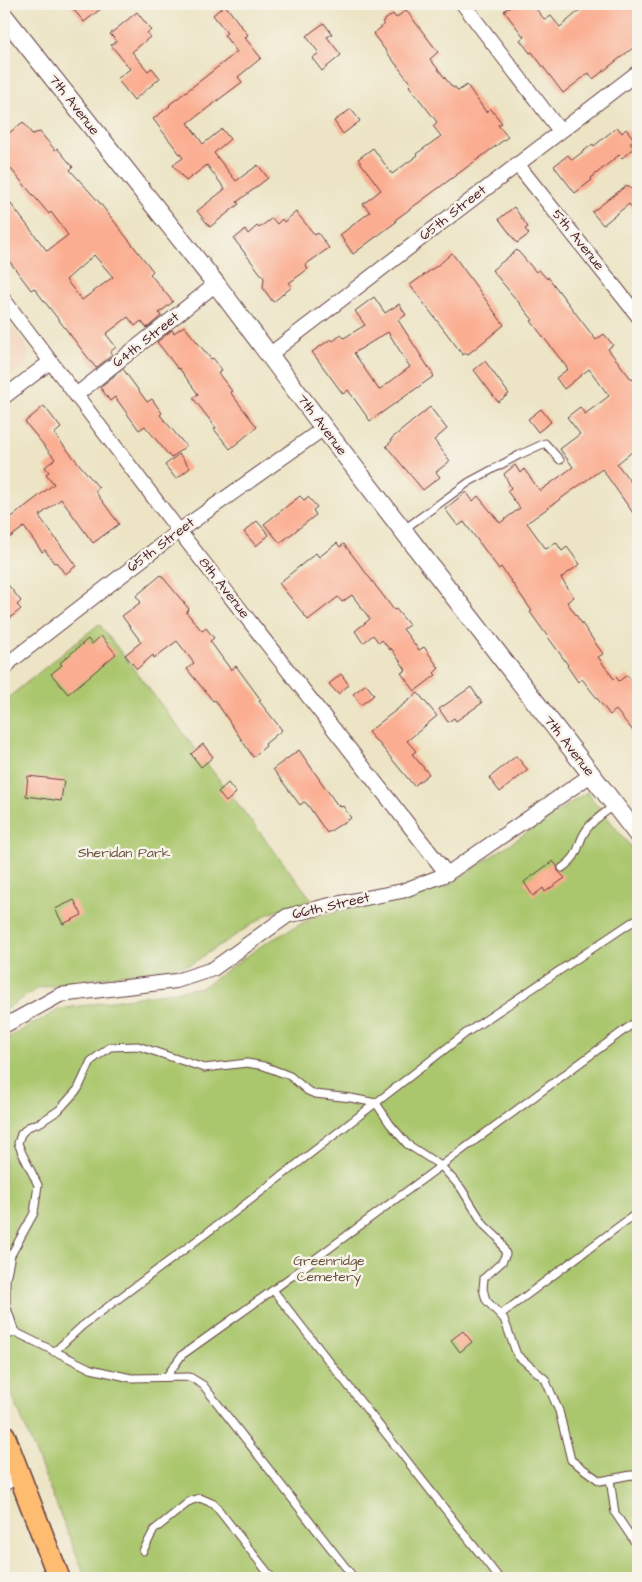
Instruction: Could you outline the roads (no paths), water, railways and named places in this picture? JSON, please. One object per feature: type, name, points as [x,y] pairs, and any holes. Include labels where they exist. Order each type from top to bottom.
[{"type":"main road","points":[[4,1435],[11,1479],[57,1577]]},
{"type":"street","points":[[463,4],[560,131]]},
{"type":"street","name":"7th Avenue","points":[[4,16],[216,284],[324,428],[638,836]]},
{"type":"street","name":"65th Street","points":[[270,355],[638,72]]},
{"type":"street","name":"5th Avenue","points":[[517,164],[638,316]]},
{"type":"street","name":"64th Street","points":[[76,395],[216,284]]},
{"type":"street","name":"8th Avenue","points":[[4,300],[179,531],[447,874]]},
{"type":"street","points":[[4,398],[50,362]]},
{"type":"street","name":"65th Street","points":[[4,670],[11,661],[179,531],[324,428]]},
{"type":"street","name":"66th Street","points":[[4,1026],[60,995],[176,980],[213,969],[287,916],[402,890],[447,874],[591,775]]},
{"type":"lane","points":[[403,530],[469,482],[519,454],[545,443],[560,460]]},
{"type":"lane","points":[[562,868],[573,860],[578,853],[586,830],[615,805]]},
{"type":"lane","points":[[54,1352],[82,1326],[244,1205],[466,1033],[638,918]]},
{"type":"lane","points":[[631,922],[638,928]]},
{"type":"lane","points":[[166,1377],[182,1355],[638,1020]]},
{"type":"lane","points":[[354,1578],[203,1386],[190,1377],[131,1378],[91,1370],[15,1332],[6,1304],[6,1279],[11,1256],[34,1213],[38,1186],[18,1143],[21,1134],[28,1127],[41,1122],[59,1110],[78,1089],[91,1061],[110,1048],[138,1046],[204,1068],[247,1063],[264,1066],[290,1076],[308,1091],[315,1094],[376,1103],[407,1144],[441,1166],[461,1188],[484,1225],[498,1239],[506,1254],[502,1262],[484,1278],[483,1289],[486,1300],[504,1319],[517,1355],[545,1378],[559,1411],[571,1460],[600,1481],[631,1474],[638,1476]]},
{"type":"lane","points":[[500,1315],[638,1212]]},
{"type":"lane","points":[[273,1290],[498,1578]]},
{"type":"lane","points":[[4,1337],[15,1332]]},
{"type":"lane","points":[[610,1479],[615,1512],[638,1547]]},
{"type":"lane","points":[[143,1551],[154,1530],[190,1501],[200,1498],[214,1504],[272,1578]]},
{"type":"park label","name":"Sheridan Park","points":[[124,853]]},
{"type":"park label","name":"Greenridge Cemetery","points":[[329,1269]]}]
